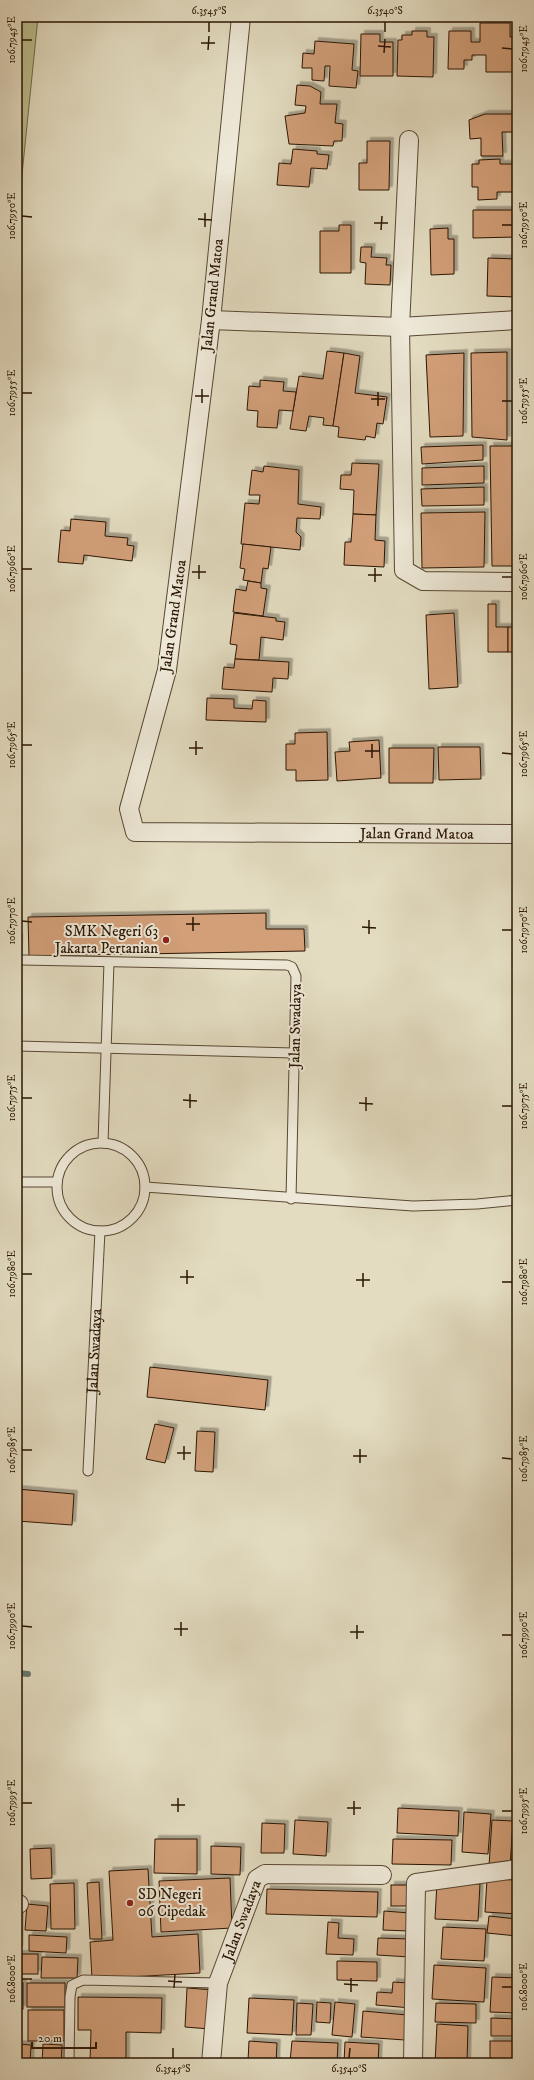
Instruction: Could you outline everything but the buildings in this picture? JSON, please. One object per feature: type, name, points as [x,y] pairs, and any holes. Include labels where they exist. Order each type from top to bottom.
[{"type":"street","name":"Jalan Grand Matoa","points":[[241,17],[211,320],[167,670],[129,809],[135,832],[517,834]]},
{"type":"street","points":[[409,140],[400,327],[404,570],[423,582],[517,582]]},
{"type":"street","points":[[211,320],[400,327],[517,320]]},
{"type":"street","points":[[413,2063],[416,1883],[517,1869]]},
{"type":"street","name":"Jalan Swadaya","points":[[211,2063],[218,1983],[257,1879],[264,1874],[382,1875]]},
{"type":"lane","name":"Jalan Swadaya","points":[[22,960],[287,965],[292,967],[296,976],[292,1198]]},
{"type":"lane","points":[[103,1143],[108,962]]},
{"type":"lane","points":[[17,1046],[106,1050],[294,1053]]},
{"type":"lane","points":[[103,1143],[119,1147],[133,1157],[142,1170],[145,1187],[142,1204],[132,1219],[117,1228],[100,1232],[82,1227],[67,1216],[58,1200],[57,1182],[62,1166],[72,1153],[87,1145],[103,1143]]},
{"type":"lane","points":[[17,1182],[57,1182]]},
{"type":"lane","points":[[145,1187],[413,1206],[477,1204],[517,1200]]},
{"type":"lane","name":"Jalan Swadaya","points":[[88,1471],[100,1232]]},
{"type":"lane","points":[[69,2063],[70,1997],[72,1985],[83,1980],[218,1983]]},
{"type":"green space","points":[[17,17],[38,17],[17,224]]},
{"type":"waterway","points":[[17,1673],[28,1674]]},
{"type":"place","name":"SMK Negeri 63 Jakarta Pertanian","points":[[166,940]]},
{"type":"place","name":"SD Negeri 06 Cipedak","points":[[130,1903]]}]
